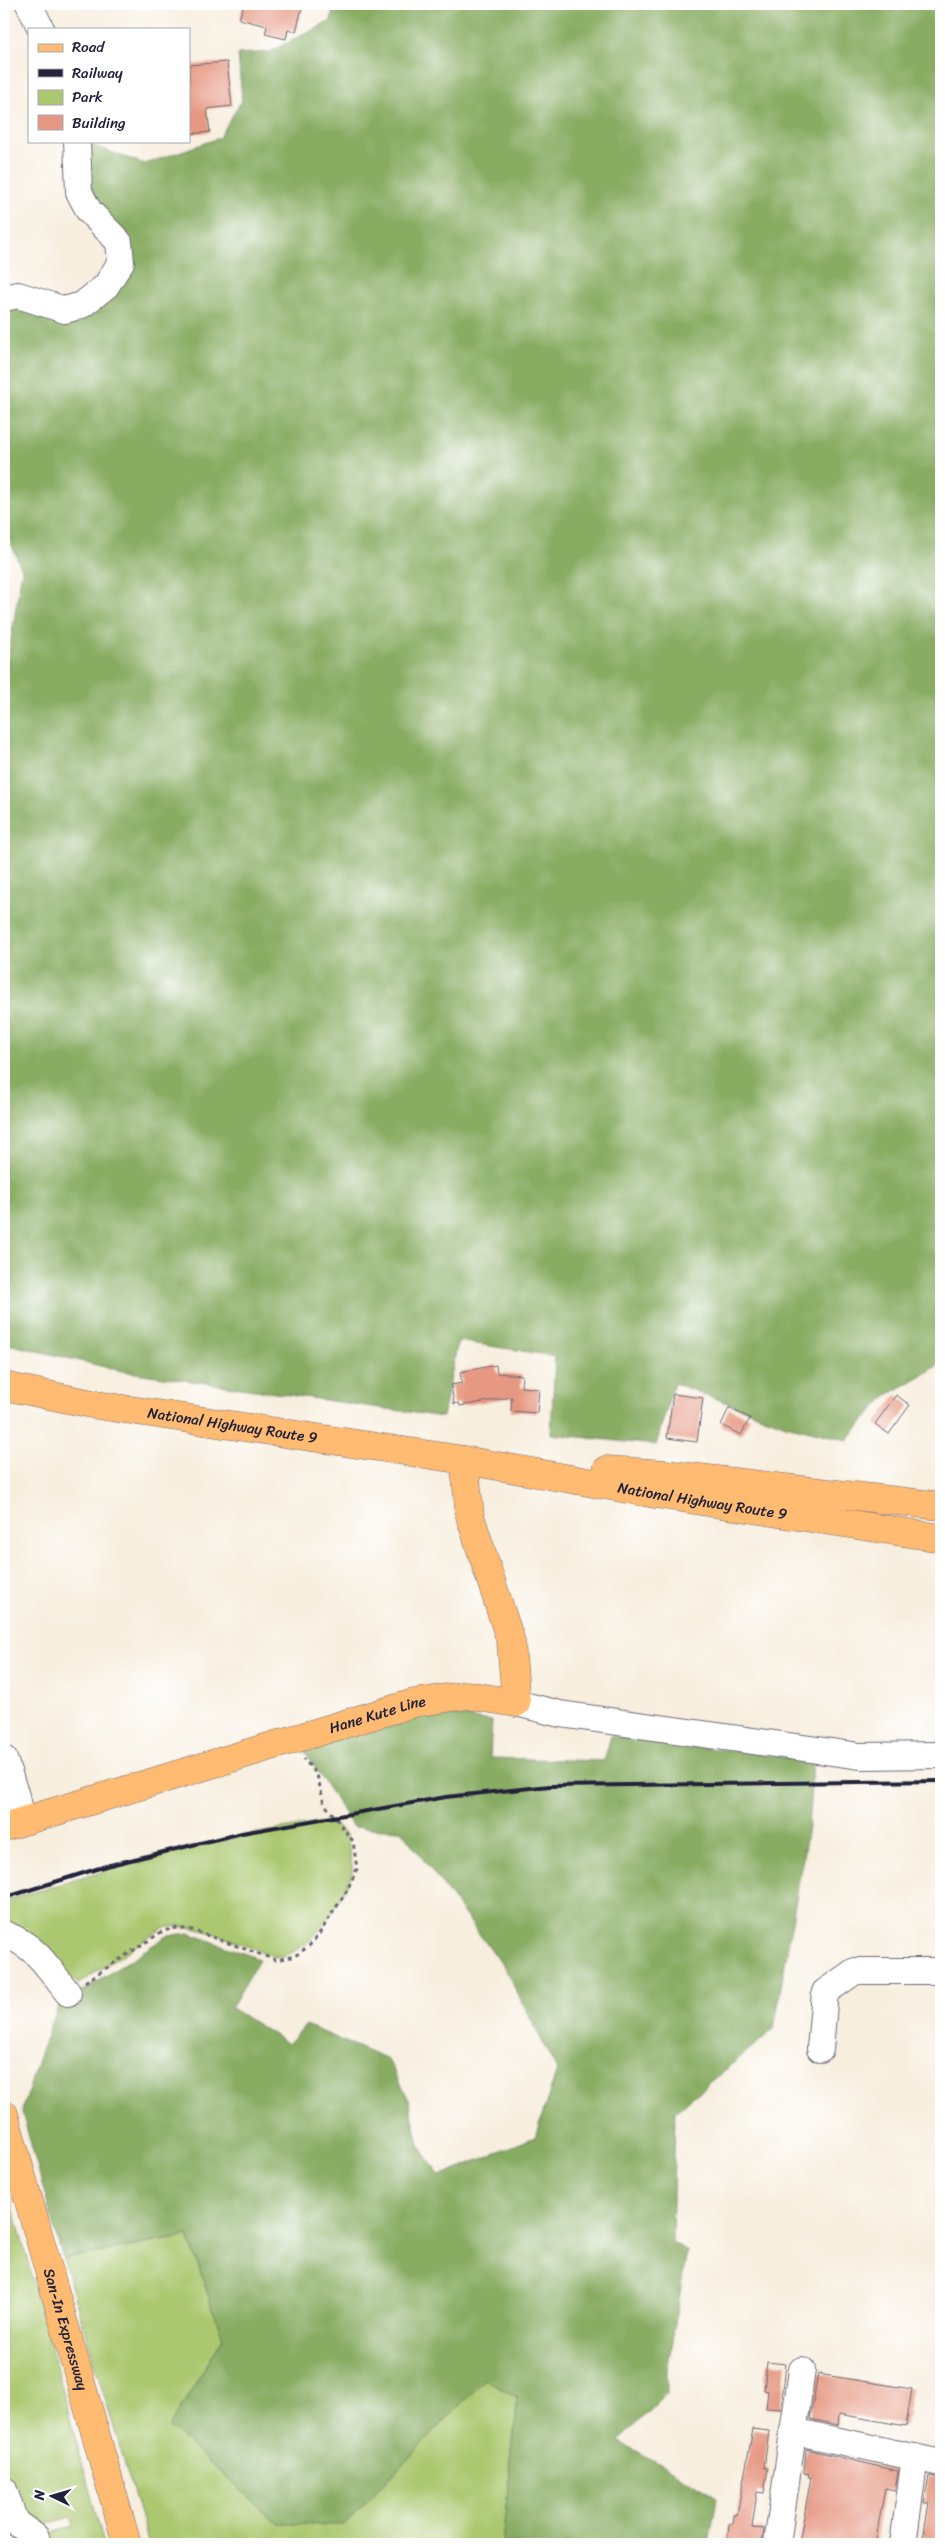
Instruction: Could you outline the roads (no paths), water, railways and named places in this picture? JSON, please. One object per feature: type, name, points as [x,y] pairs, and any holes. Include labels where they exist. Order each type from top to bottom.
[{"type":"main road","name":"National Highway Route 9","points":[[4,1386],[97,1404],[464,1460],[655,1494],[941,1538]]},
{"type":"main road","name":"National Highway Route 9","points":[[464,1460],[665,1474],[941,1506]]},
{"type":"main road","points":[[464,1460],[470,1516],[511,1642],[516,1703]]},
{"type":"main road","name":"Hane Kute Line","points":[[14,1824],[414,1703],[466,1695],[516,1703]]},
{"type":"main road","name":"San-In Expressway","points":[[4,2114],[127,2544]]},
{"type":"street","points":[[29,4],[41,28]]},
{"type":"street","points":[[4,298],[18,295],[65,310],[82,305],[106,286],[121,262],[119,242],[89,210],[79,192],[77,142]]},
{"type":"street","points":[[516,1703],[560,1714],[860,1756],[941,1755]]},
{"type":"street","points":[[4,1759],[14,1824]]},
{"type":"street","points":[[4,1934],[22,1940],[36,1951],[68,1993]]},
{"type":"street","points":[[820,2049],[825,1992],[855,1971],[941,1971]]},
{"type":"street","points":[[777,2544],[802,2370]]},
{"type":"street","points":[[794,2431],[941,2463]]},
{"type":"street","points":[[903,2544],[915,2458]]},
{"type":"street","points":[[4,2490],[15,2522],[36,2537],[38,2544]]},
{"type":"railway","points":[[4,1898],[106,1866],[242,1833],[446,1797],[550,1786],[941,1781]]}]
